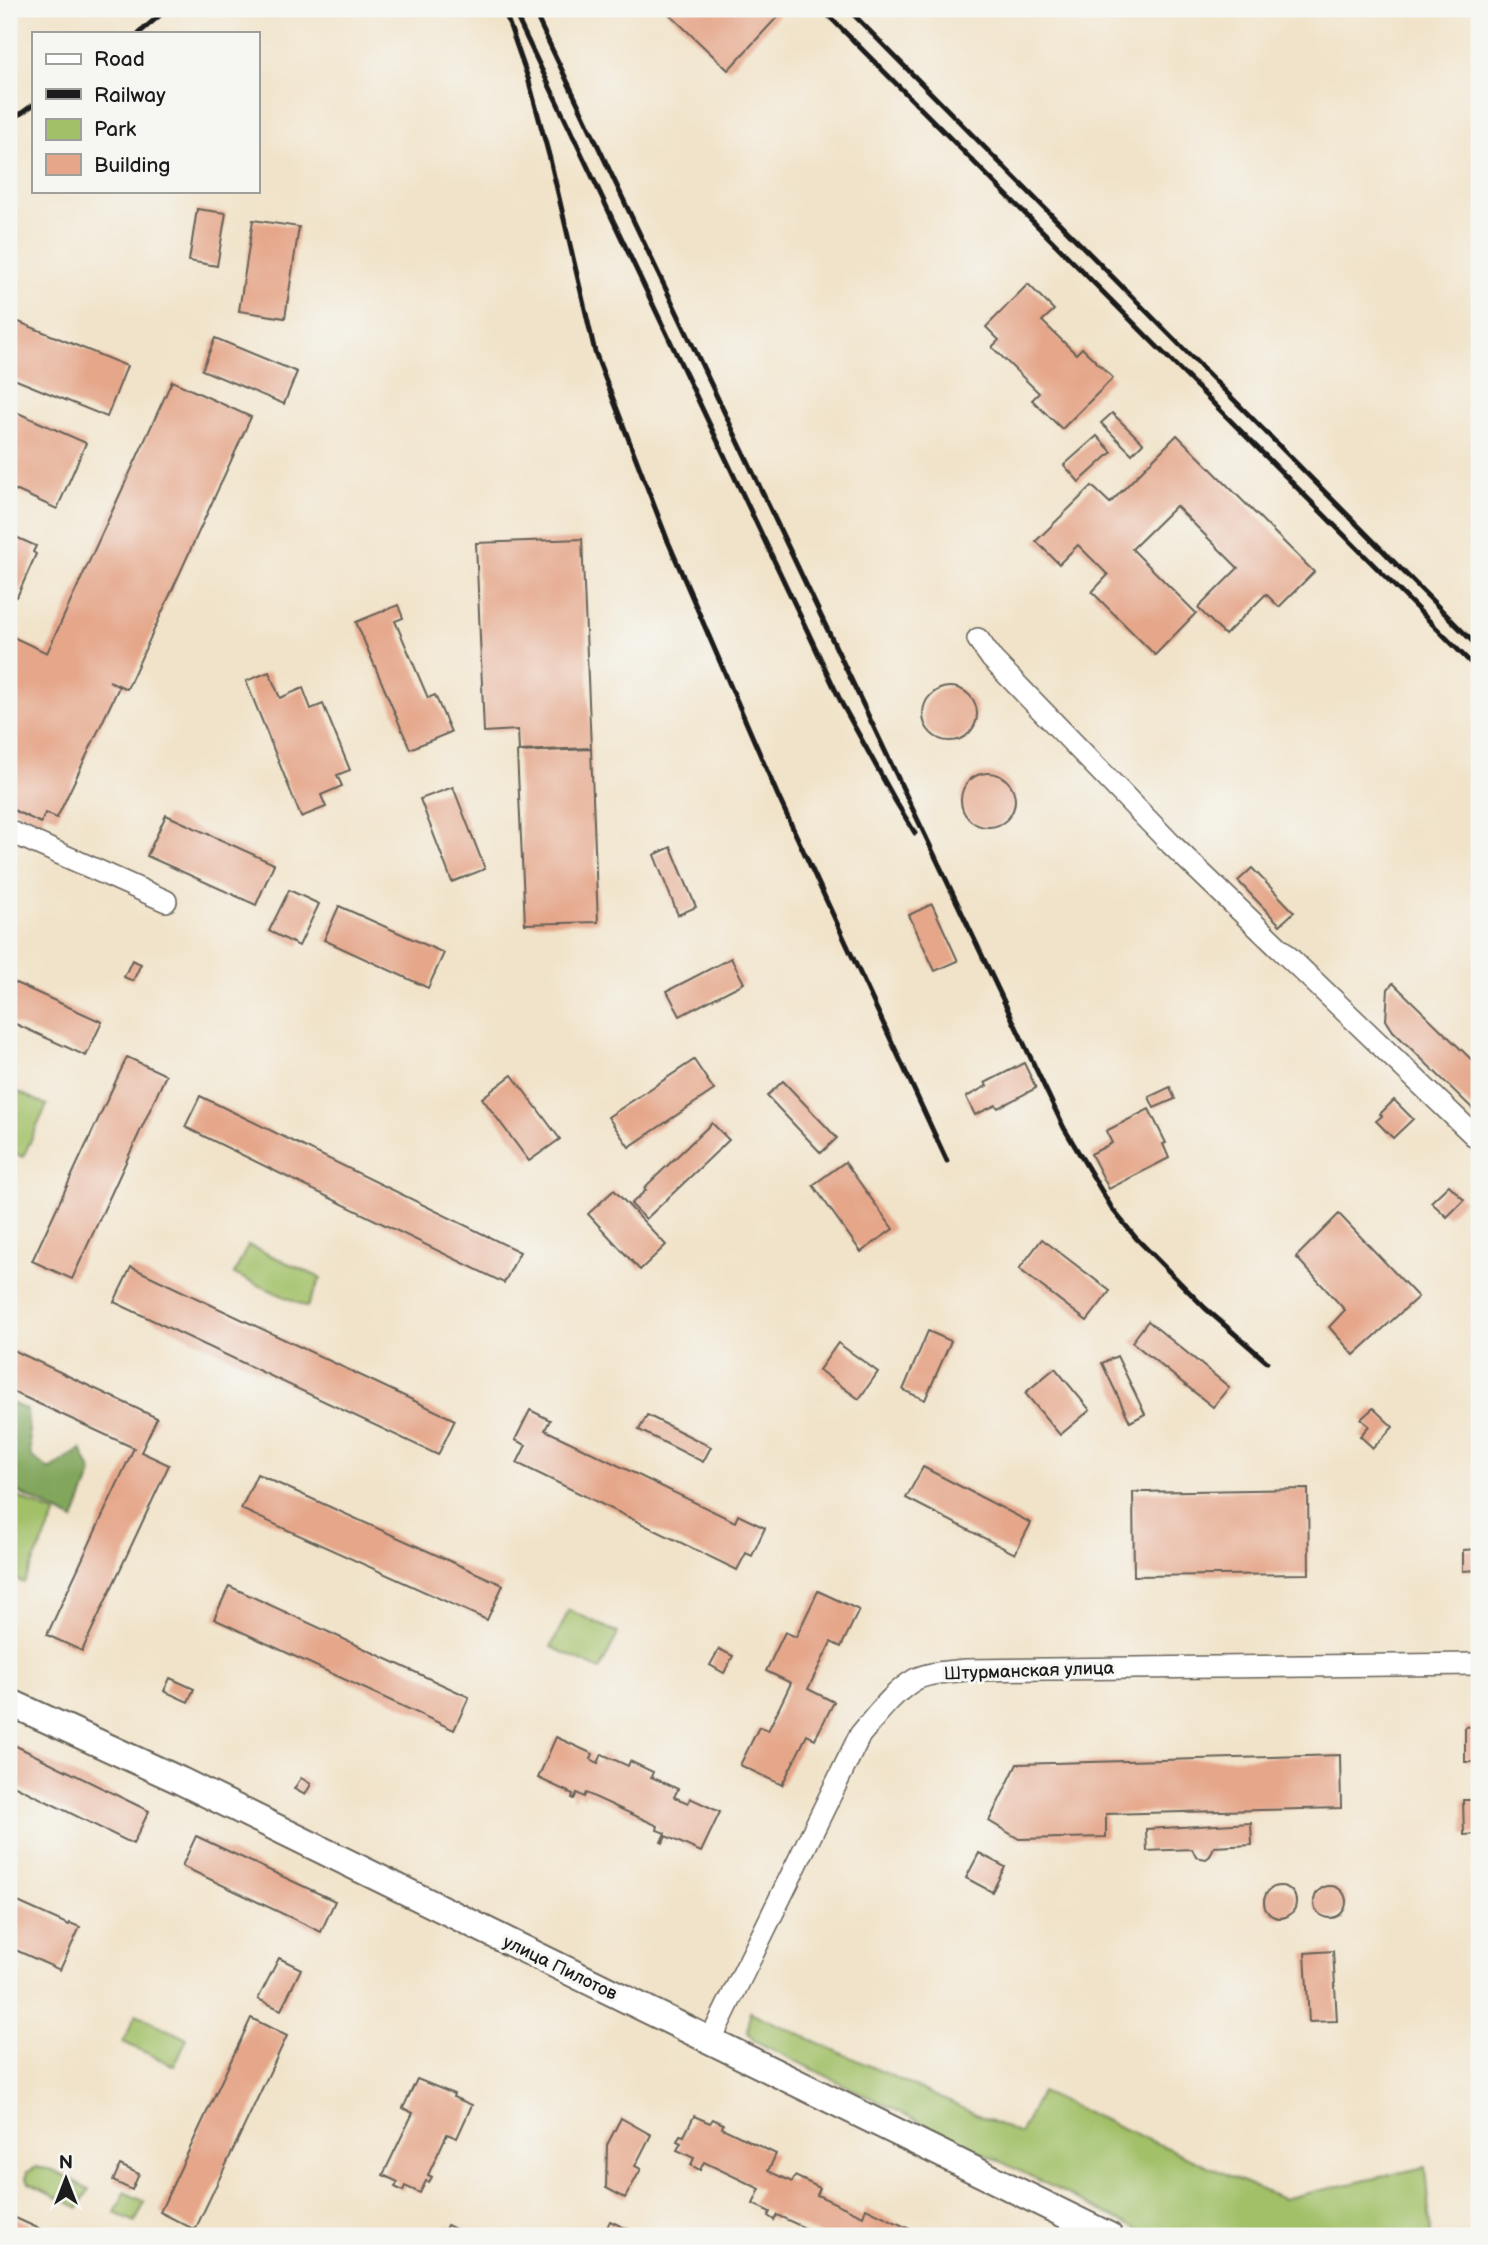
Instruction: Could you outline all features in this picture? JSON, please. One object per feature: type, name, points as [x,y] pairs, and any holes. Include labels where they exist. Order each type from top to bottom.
[{"type":"street","points":[[978,639],[992,659],[1171,844],[1479,1140]]},
{"type":"street","points":[[9,831],[166,901]]},
{"type":"street","name":"Штурманская улица","points":[[710,2041],[860,1735],[886,1703],[916,1679],[942,1672],[966,1670],[1479,1664]]},
{"type":"street","name":"улица Пилотов","points":[[9,1702],[181,1780],[1109,2236]]},
{"type":"green space","points":[[9,1088],[47,1105],[23,1157],[9,1151]]},
{"type":"green space","points":[[248,1245],[321,1278],[307,1307],[234,1274]]},
{"type":"green space","points":[[9,1402],[27,1410],[31,1456],[50,1470],[81,1449],[92,1473],[74,1520],[9,1488]]},
{"type":"green space","points":[[9,1493],[56,1514],[24,1583],[9,1576]]},
{"type":"green space","points":[[569,1610],[618,1633],[600,1670],[551,1647]]},
{"type":"green space","points":[[750,2012],[1020,2134],[1041,2092],[1282,2199],[1425,2167],[1431,2236],[1152,2236],[753,2040],[748,2032]]},
{"type":"green space","points":[[136,2014],[187,2039],[174,2066],[123,2042]]},
{"type":"green space","points":[[36,2167],[53,2170],[89,2189],[79,2208],[29,2183],[27,2172]]},
{"type":"green space","points":[[125,2192],[145,2202],[135,2223],[115,2213]]},
{"type":"building","points":[[664,9],[779,9],[782,12],[728,70]]},
{"type":"building","points":[[197,209],[226,213],[217,266],[189,261]]},
{"type":"building","points":[[253,220],[299,227],[285,318],[239,311]]},
{"type":"building","points":[[1028,284],[1054,310],[1042,321],[1076,354],[1082,348],[1113,378],[1062,429],[1032,400],[1039,393],[992,347],[999,340],[986,327]]},
{"type":"building","points":[[9,318],[127,366],[107,417],[9,377]]},
{"type":"building","points":[[215,338],[297,372],[284,404],[202,370]]},
{"type":"building","points":[[172,381],[251,417],[127,689],[109,681],[119,687],[57,818],[45,813],[41,823],[9,808],[9,635],[47,653]]},
{"type":"building","points":[[9,409],[86,443],[57,509],[9,487]]},
{"type":"building","points":[[1112,413],[1143,443],[1132,454],[1101,423]]},
{"type":"building","points":[[1177,435],[1314,572],[1279,607],[1266,594],[1225,635],[1198,608],[1238,568],[1176,506],[1132,549],[1196,613],[1155,655],[1092,592],[1108,575],[1078,545],[1059,564],[1036,541],[1092,486],[1110,503]]},
{"type":"building","points":[[1097,436],[1112,452],[1079,482],[1064,465]]},
{"type":"building","points":[[9,534],[36,546],[33,552],[36,554],[17,597],[9,593]]},
{"type":"building","points":[[582,539],[591,748],[519,751],[518,730],[484,732],[476,543]]},
{"type":"building","points":[[398,605],[403,618],[395,621],[428,698],[435,695],[451,732],[410,749],[356,622]]},
{"type":"building","points":[[269,672],[280,698],[303,688],[311,709],[323,704],[350,770],[337,775],[342,786],[321,795],[326,807],[301,817],[246,681]]},
{"type":"building","points":[[950,687],[969,695],[977,714],[969,733],[950,741],[931,733],[923,714],[931,695]]},
{"type":"building","points":[[591,749],[598,922],[525,924],[517,752]]},
{"type":"building","points":[[988,773],[1007,781],[1015,800],[1007,819],[988,827],[969,819],[961,800],[969,781]]},
{"type":"building","points":[[453,787],[485,869],[452,882],[420,799]]},
{"type":"building","points":[[166,815],[274,864],[256,905],[147,856]]},
{"type":"building","points":[[671,847],[696,907],[678,915],[654,855]]},
{"type":"building","points":[[1252,868],[1294,912],[1280,925],[1238,881]]},
{"type":"building","points":[[289,890],[319,904],[299,946],[269,931]]},
{"type":"building","points":[[932,904],[958,961],[935,971],[909,915]]},
{"type":"building","points":[[339,906],[444,953],[428,988],[324,940]]},
{"type":"building","points":[[731,958],[744,983],[680,1016],[667,991]]},
{"type":"building","points":[[132,960],[141,964],[133,981],[124,977]]},
{"type":"building","points":[[9,980],[102,1022],[86,1056],[9,1021]]},
{"type":"building","points":[[1393,983],[1479,1067],[1479,1115],[1393,1031],[1386,1020],[1388,989]]},
{"type":"building","points":[[127,1057],[166,1075],[72,1279],[32,1261]]},
{"type":"building","points":[[694,1060],[714,1090],[629,1147],[608,1117]]},
{"type":"building","points":[[1024,1063],[1036,1088],[998,1108],[996,1105],[975,1115],[966,1097],[987,1086],[985,1083]]},
{"type":"building","points":[[512,1075],[560,1139],[529,1161],[482,1098]]},
{"type":"building","points":[[783,1081],[837,1138],[821,1153],[767,1096]]},
{"type":"building","points":[[1170,1087],[1175,1099],[1154,1108],[1149,1097]]},
{"type":"building","points":[[200,1096],[520,1252],[504,1283],[185,1127]]},
{"type":"building","points":[[1394,1100],[1413,1119],[1393,1138],[1376,1121]]},
{"type":"building","points":[[1149,1109],[1166,1143],[1163,1144],[1169,1158],[1109,1189],[1091,1154],[1112,1143],[1106,1131]]},
{"type":"building","points":[[712,1123],[729,1140],[646,1219],[631,1204],[646,1190],[644,1188]]},
{"type":"building","points":[[845,1162],[893,1229],[861,1252],[813,1185]]},
{"type":"building","points":[[1449,1185],[1464,1200],[1447,1217],[1431,1202]]},
{"type":"building","points":[[614,1190],[666,1245],[640,1270],[588,1214]]},
{"type":"building","points":[[1339,1214],[1418,1297],[1354,1355],[1329,1327],[1345,1310],[1296,1257]]},
{"type":"building","points":[[1042,1239],[1110,1291],[1087,1321],[1019,1269]]},
{"type":"building","points":[[131,1267],[455,1420],[438,1455],[114,1302]]},
{"type":"building","points":[[1148,1321],[1229,1387],[1213,1407],[1132,1342]]},
{"type":"building","points":[[928,1331],[951,1341],[925,1400],[903,1390]]},
{"type":"building","points":[[838,1343],[878,1372],[859,1399],[819,1370]]},
{"type":"building","points":[[9,1348],[157,1418],[141,1452],[169,1465],[82,1651],[47,1635],[134,1448],[9,1390]]},
{"type":"building","points":[[1117,1356],[1145,1414],[1130,1422],[1102,1363]]},
{"type":"building","points":[[1055,1368],[1090,1410],[1060,1435],[1025,1393]]},
{"type":"building","points":[[1373,1408],[1393,1427],[1373,1448],[1360,1436],[1369,1426],[1361,1419]]},
{"type":"building","points":[[530,1410],[550,1420],[545,1430],[735,1522],[738,1515],[765,1528],[752,1556],[746,1553],[737,1570],[517,1463],[526,1445],[515,1440]]},
{"type":"building","points":[[647,1415],[711,1447],[703,1462],[639,1430]]},
{"type":"building","points":[[923,1467],[1031,1523],[1015,1554],[906,1498]]},
{"type":"building","points":[[257,1474],[503,1585],[487,1620],[241,1509]]},
{"type":"building","points":[[1308,1489],[1309,1574],[1134,1576],[1133,1492]]},
{"type":"building","points":[[1479,1549],[1479,1570],[1463,1571],[1463,1550]]},
{"type":"building","points":[[229,1586],[469,1697],[454,1730],[214,1619]]},
{"type":"building","points":[[818,1591],[859,1610],[841,1647],[831,1642],[808,1689],[834,1702],[815,1739],[807,1735],[782,1785],[740,1765],[759,1727],[768,1731],[791,1683],[766,1671],[785,1632],[796,1637]]},
{"type":"building","points":[[719,1649],[733,1656],[724,1673],[710,1665]]},
{"type":"building","points":[[170,1678],[194,1689],[188,1702],[164,1691]]},
{"type":"building","points":[[1479,1726],[1479,1762],[1465,1762],[1465,1727]]},
{"type":"building","points":[[556,1737],[593,1754],[591,1759],[598,1763],[602,1754],[628,1766],[630,1761],[653,1772],[651,1777],[678,1789],[674,1797],[688,1803],[690,1798],[720,1812],[701,1852],[666,1836],[663,1843],[661,1842],[665,1833],[657,1830],[658,1826],[586,1793],[584,1797],[577,1793],[574,1799],[573,1794],[538,1778]]},
{"type":"building","points":[[12,1744],[149,1811],[133,1844],[9,1783],[9,1750]]},
{"type":"building","points":[[1340,1755],[1341,1808],[1106,1814],[1106,1837],[1019,1839],[989,1821],[1017,1764]]},
{"type":"building","points":[[301,1778],[311,1784],[305,1795],[294,1789]]},
{"type":"building","points":[[1463,1800],[1479,1800],[1479,1834],[1464,1835]]},
{"type":"building","points":[[1251,1823],[1252,1845],[1214,1847],[1206,1859],[1196,1857],[1192,1849],[1147,1851],[1146,1829]]},
{"type":"building","points":[[196,1836],[335,1901],[321,1932],[182,1866]]},
{"type":"building","points":[[979,1853],[1005,1867],[992,1892],[966,1878]]},
{"type":"building","points":[[1280,1886],[1291,1891],[1296,1902],[1291,1913],[1280,1918],[1269,1913],[1264,1902],[1269,1891]]},
{"type":"building","points":[[1330,1886],[1341,1891],[1346,1902],[1341,1913],[1330,1918],[1319,1913],[1314,1902],[1319,1891]]},
{"type":"building","points":[[9,1898],[69,1925],[70,1923],[80,1927],[60,1970],[9,1947]]},
{"type":"building","points":[[1333,1951],[1337,2021],[1309,2022],[1305,1953]]},
{"type":"building","points":[[279,1958],[301,1969],[281,2010],[258,1999]]},
{"type":"building","points":[[251,2018],[287,2036],[195,2230],[160,2212]]},
{"type":"building","points":[[417,2079],[454,2094],[453,2097],[472,2105],[457,2138],[447,2134],[428,2175],[432,2177],[429,2182],[426,2181],[420,2193],[405,2186],[403,2191],[395,2187],[398,2182],[383,2175],[413,2113],[403,2108]]},
{"type":"building","points":[[694,2116],[710,2123],[713,2119],[723,2124],[722,2128],[776,2154],[768,2171],[792,2182],[795,2176],[820,2188],[817,2195],[863,2216],[866,2208],[916,2232],[915,2236],[822,2236],[777,2215],[774,2220],[768,2216],[770,2212],[753,2204],[760,2189],[704,2162],[700,2170],[691,2165],[694,2158],[677,2150],[681,2143],[677,2141],[680,2135],[684,2136]]},
{"type":"building","points":[[621,2118],[651,2135],[635,2166],[641,2169],[625,2198],[606,2188],[607,2145]]},
{"type":"building","points":[[120,2165],[139,2174],[132,2190],[113,2181]]},
{"type":"building","points":[[9,2215],[55,2236],[9,2236]]},
{"type":"building","points":[[610,2221],[642,2236],[603,2236]]},
{"type":"building","points":[[447,2225],[470,2236],[442,2236]]},
{"type":"railway","points":[[140,32],[167,9]]},
{"type":"railway","points":[[504,9],[528,78],[550,159],[595,352],[667,539],[778,796],[947,1161]]},
{"type":"railway","points":[[513,9],[842,704],[915,833]]},
{"type":"railway","points":[[533,9],[1064,1128],[1113,1210],[1136,1238],[1205,1308],[1267,1362]]},
{"type":"railway","points":[[822,9],[1479,671]]},
{"type":"railway","points":[[848,9],[1479,648]]},
{"type":"railway","points":[[9,122],[32,106]]}]
